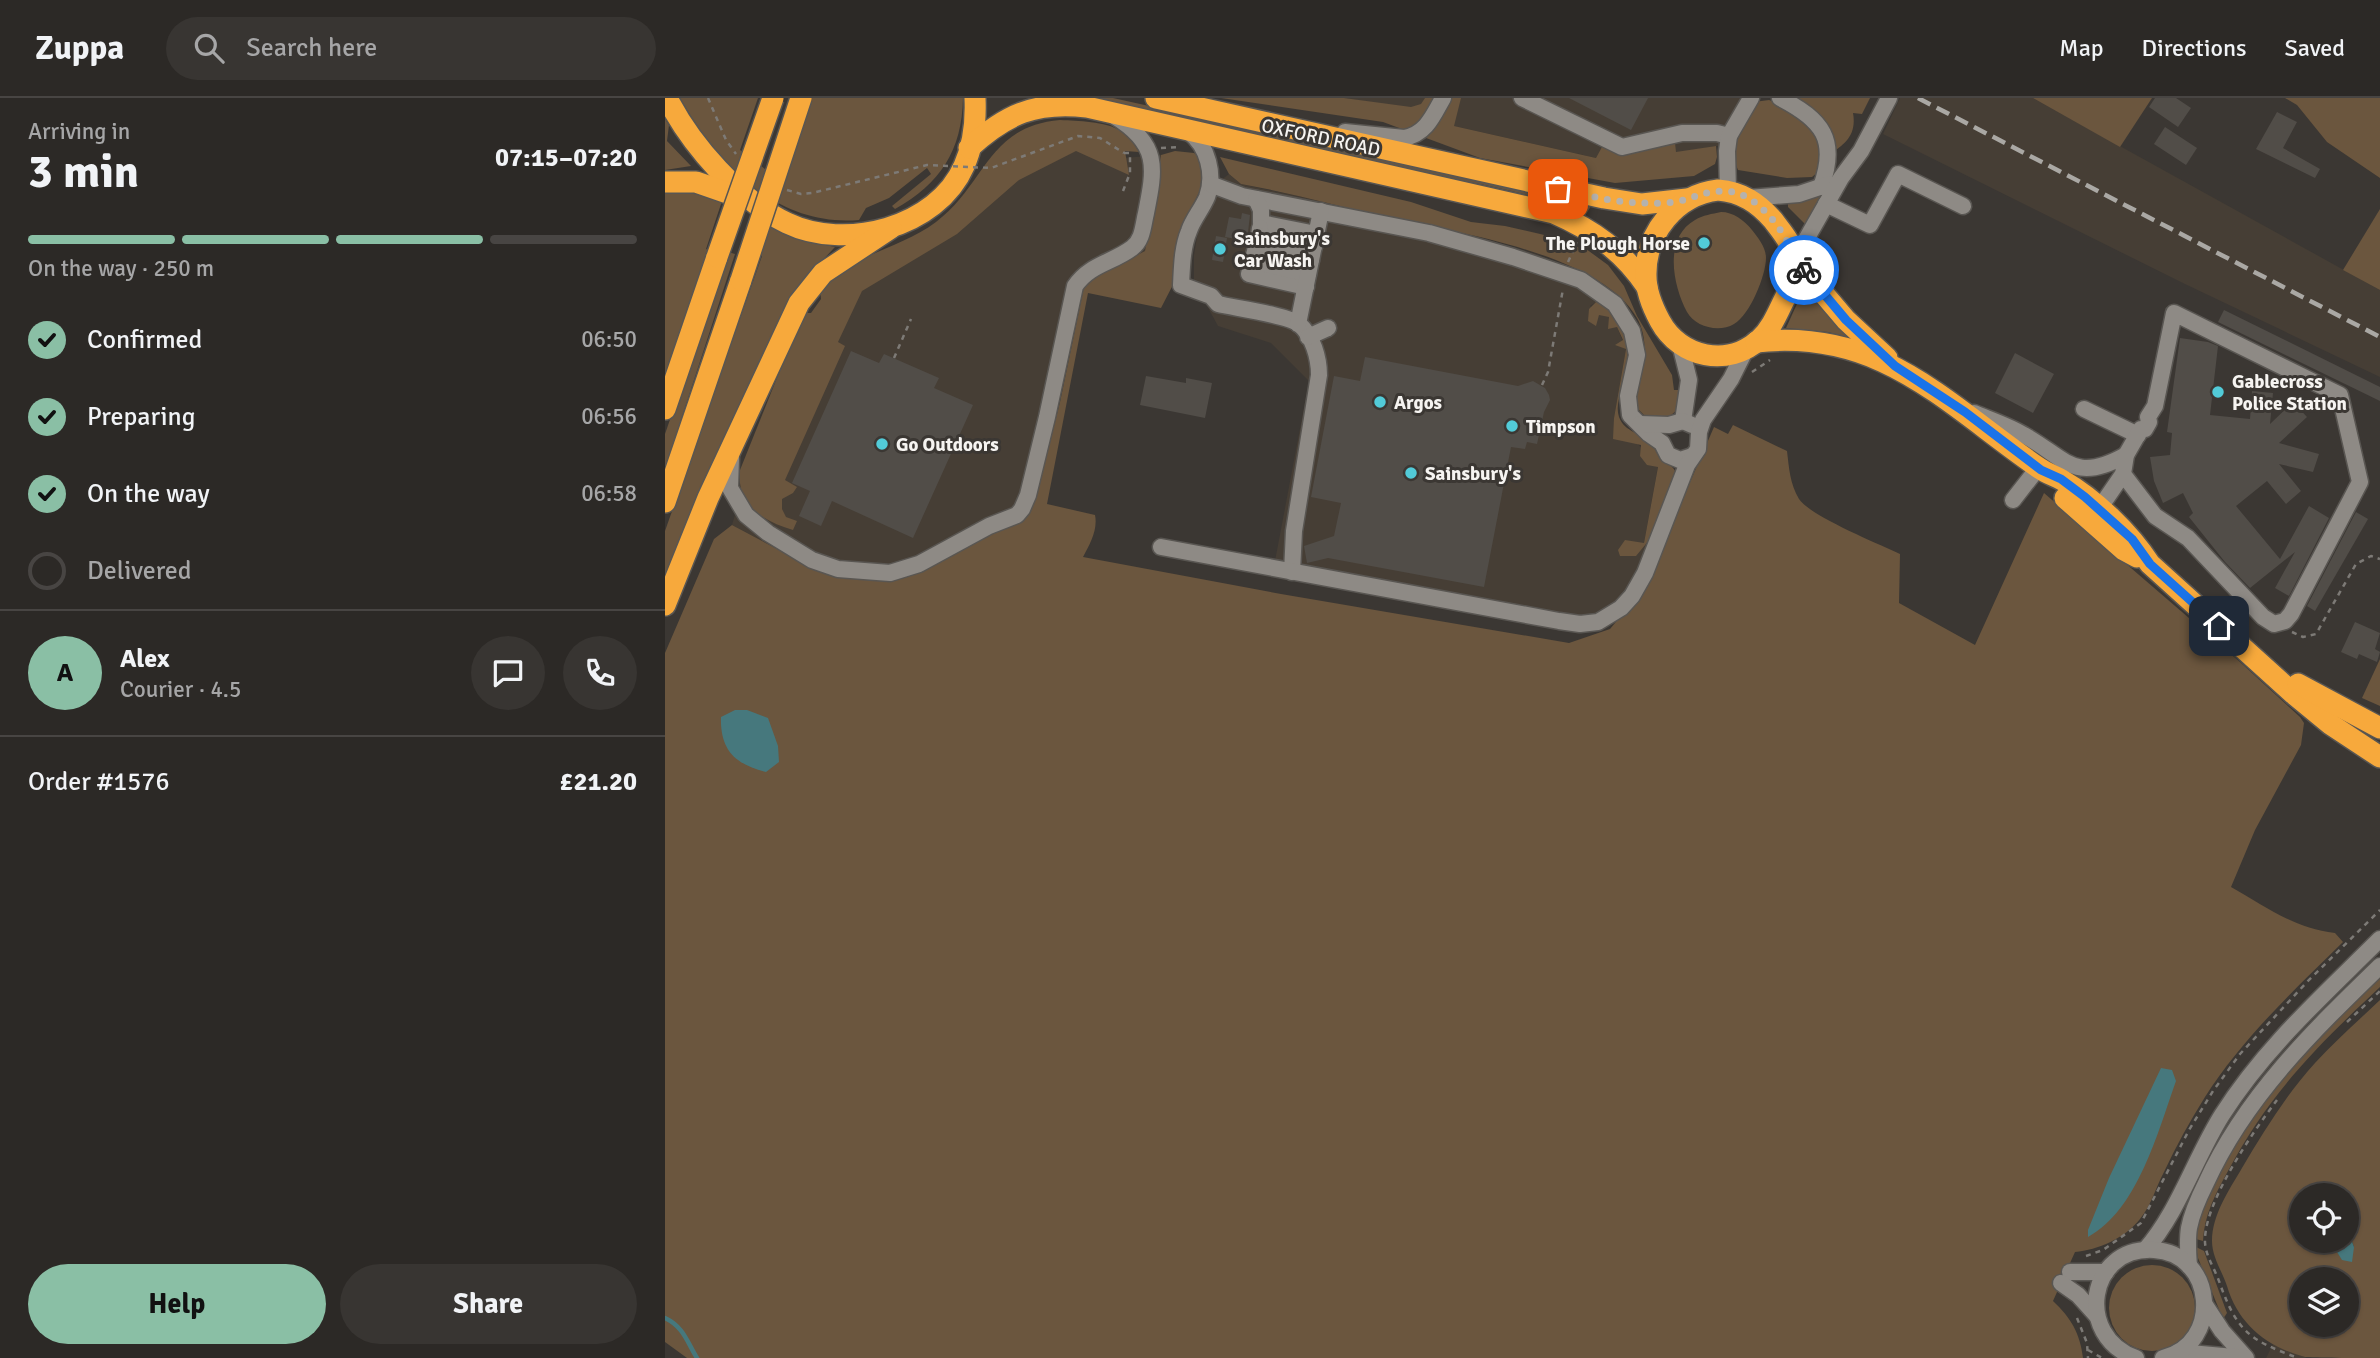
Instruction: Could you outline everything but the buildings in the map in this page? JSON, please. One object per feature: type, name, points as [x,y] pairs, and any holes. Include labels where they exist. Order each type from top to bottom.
[{"type":"highway","points":[[667,98],[685,130],[724,175],[760,205],[790,224],[811,231],[853,234],[891,228]]},
{"type":"highway","points":[[665,410],[773,98]]},
{"type":"highway","points":[[665,502],[801,98]]},
{"type":"highway","points":[[665,604],[732,445],[805,293],[833,264],[919,214],[941,196],[960,173],[969,148],[975,98]]},
{"type":"highway","name":"OXFORD ROAD","points":[[1156,98],[1604,198],[1642,204],[1688,199]]},
{"type":"highway","name":"OXFORD ROAD","points":[[969,148],[998,124],[1028,110],[1064,105],[1106,112],[1553,213],[1586,228],[1608,242],[1635,268],[1647,286]]},
{"type":"highway","points":[[665,183],[696,182],[760,205]]},
{"type":"highway","points":[[1895,366],[1834,344],[1791,340],[1752,345],[1732,354],[1712,356],[1697,353],[1680,344],[1666,331],[1656,312],[1647,286],[1646,270],[1654,239],[1668,216],[1688,199],[1703,192],[1738,195],[1760,207],[1787,240],[1795,260],[1846,320],[1895,366],[1955,405],[2040,469],[2065,482],[2124,550],[2150,564],[2330,723],[2380,757]]},
{"type":"highway","points":[[1752,345],[1768,331],[1776,317],[1790,287],[1795,260]]},
{"type":"highway","points":[[2260,661],[2380,728]]},
{"type":"street","points":[[1277,126],[1409,138],[1425,129],[1443,98]]},
{"type":"street","points":[[1522,98],[1622,147],[1682,133],[1717,133],[1729,136]]},
{"type":"street","points":[[1751,98],[1729,136],[1727,151],[1738,195],[1790,196],[1841,178]]},
{"type":"street","points":[[1780,98],[1809,116],[1827,138],[1829,157],[1821,187]]},
{"type":"street","points":[[1795,260],[1841,178],[1855,162],[1889,98]]},
{"type":"street","points":[[732,445],[730,488],[746,515],[768,533],[812,560],[838,569],[890,573],[904,569],[989,526],[1017,515],[1022,509],[1033,475],[1075,286],[1092,267],[1133,247],[1142,234],[1154,173],[1152,159],[1131,129],[1106,112]]},
{"type":"street","points":[[1189,132],[1205,150],[1210,184],[1202,207],[1188,232],[1181,285],[1211,296],[1218,304],[1303,330],[1328,328]]},
{"type":"street","points":[[1826,204],[1870,225],[1898,174],[1963,206]]},
{"type":"street","points":[[1210,184],[1242,196],[1448,238],[1581,280],[1606,296],[1622,311],[1628,321],[1636,342],[1637,355],[1627,404],[1630,415],[1662,443]]},
{"type":"street","points":[[1256,199],[1261,210],[1249,274],[1311,260]]},
{"type":"street","points":[[1292,572],[1294,531],[1319,375],[1317,357],[1303,330],[1311,260],[1321,211]]},
{"type":"street","points":[[1257,242],[1311,260]]},
{"type":"street","points":[[1257,242],[1311,260]]},
{"type":"street","points":[[2091,512],[2123,474],[2126,455],[2155,406],[2174,313],[2340,394],[2360,482],[2291,614],[2282,622],[2274,624],[2263,617],[2188,538],[2155,516],[2123,474]]},
{"type":"street","points":[[1680,344],[1688,369],[1689,384],[1676,423],[1663,433],[1662,443],[1664,450],[1674,458],[1686,459],[1692,456]]},
{"type":"street","points":[[1161,547],[1559,621],[1580,624],[1598,622],[1621,608],[1641,581],[1692,456],[1698,449],[1703,420],[1752,345]]},
{"type":"street","points":[[1955,405],[2018,431],[2073,467],[2096,467],[2126,455]]},
{"type":"street","points":[[2084,409],[2142,427]]},
{"type":"street","points":[[1640,424],[1691,424],[1699,432]]},
{"type":"street","points":[[2013,500],[2040,469]]},
{"type":"street","points":[[2145,1250],[2162,1229],[2200,1152],[2222,1115],[2261,1060],[2314,1002],[2380,939]]},
{"type":"street","points":[[2189,1266],[2188,1240],[2195,1209],[2213,1169],[2241,1121],[2298,1048],[2380,967]]},
{"type":"street","points":[[2096,1315],[2098,1288],[2106,1272],[2119,1259],[2145,1250],[2169,1253],[2189,1266],[2199,1280],[2206,1305],[2222,1331],[2246,1358]]},
{"type":"street","points":[[2106,1272],[2066,1277],[2096,1315],[2108,1340],[2121,1351],[2136,1358]]},
{"type":"street","points":[[2163,1358],[2179,1352],[2199,1332],[2206,1305]]},
{"type":"street","points":[[2104,1358],[2108,1340]]},
{"type":"street","points":[[2179,1352],[2246,1358]]},
{"type":"path","points":[[708,98],[726,140],[737,155]]},
{"type":"path","points":[[781,186],[794,193],[807,194],[926,165],[991,168],[1078,136],[1100,138],[1130,155],[1147,149],[1176,147],[1205,150]]},
{"type":"path","points":[[1123,191],[1130,173],[1130,155]]},
{"type":"path","points":[[1811,232],[1824,238],[1827,274]]},
{"type":"path","points":[[1542,385],[1548,372],[1569,258],[1578,240],[1570,236]]},
{"type":"path","points":[[894,358],[911,319]]},
{"type":"path","points":[[1750,373],[1774,358]]},
{"type":"path","points":[[2282,622],[2289,630],[2303,637],[2316,634],[2355,564],[2371,556],[2380,559]]},
{"type":"path","points":[[2344,1024],[2380,991]]},
{"type":"path","points":[[2282,1093],[2232,1169],[2214,1205],[2205,1239],[2208,1257],[2226,1303],[2239,1324],[2263,1343],[2298,1358]]},
{"type":"path","points":[[2080,1256],[2103,1250],[2141,1223]]},
{"type":"path","points":[[2074,1314],[2084,1332],[2088,1358]]},
{"type":"path","points":[[2088,1350],[2104,1358]]},
{"type":"shaded area","points":[[680,98],[758,98],[740,150],[782,182],[811,98],[963,98],[962,117],[953,150],[936,177],[924,189],[895,209],[892,206],[931,174],[927,168],[889,198],[866,208],[859,220],[829,220],[776,202],[753,187],[712,146]]},
{"type":"shaded area","points":[[1096,98],[1113,98],[1591,206],[1585,216],[1521,193],[1292,144]]},
{"type":"shaded area","points":[[1221,98],[1344,98],[1411,107],[1421,104],[1425,98],[1461,98],[1454,126],[1596,158],[1602,147],[1618,153],[1675,143],[1676,152],[1716,146],[1717,157],[1715,164],[1694,176],[1615,183],[1480,158],[1383,122]]},
{"type":"shaded area","points":[[1344,98],[1756,98],[1735,148],[1716,146],[1676,153],[1596,158],[1454,126],[1394,106]]},
{"type":"shaded area","points":[[1795,98],[1870,98],[1862,114],[1853,113],[1854,125],[1851,134],[1836,150],[1828,147],[1812,110]]},
{"type":"shaded area","points":[[1900,98],[2033,98],[2380,290],[2380,377],[2185,284],[1883,134]]},
{"type":"shaded area","points":[[2033,98],[2152,98],[2120,147]]},
{"type":"shaded area","points":[[2285,98],[2380,98],[2380,178],[2327,142],[2297,105]]},
{"type":"shaded area","points":[[1769,100],[1804,118],[1823,141],[1823,168],[1812,177],[1787,178],[1738,170],[1734,153],[1742,127],[1754,102]]},
{"type":"shaded area","points":[[665,119],[669,125],[667,141],[691,166],[665,170]]},
{"type":"shaded area","points":[[1060,120],[1099,123],[1124,133],[1139,152],[1125,151],[1129,175],[1076,151],[1019,180],[957,234],[862,291],[838,342],[845,346],[785,480],[797,487],[793,493],[782,499],[782,509],[786,517],[797,521],[793,530],[762,517],[742,493],[740,470],[803,313],[811,313],[821,299],[820,288],[861,259],[907,239],[936,222],[966,192],[1002,145],[1017,133],[1036,125]]},
{"type":"shaded area","points":[[1069,146],[1123,158],[1161,155],[1145,251],[1085,282],[1035,502],[902,579],[882,579],[815,569],[732,525],[745,481],[859,282]]},
{"type":"shaded area","points":[[1175,151],[1194,153],[1203,158],[1205,180],[1185,221],[1178,275],[1161,308],[1088,293],[1047,504],[1095,515],[1091,542],[1083,557],[1569,643],[1610,629],[1644,588],[1714,427],[1728,434],[1733,425],[1787,451],[1794,488],[1806,506],[1830,521],[1900,554],[1899,603],[1975,645],[2044,493],[2300,717],[2304,723],[2301,745],[2255,830],[2231,887],[2293,922],[2335,933],[2343,942],[2269,1016],[2235,1055],[2183,1134],[2144,1214],[2134,1226],[2111,1242],[2075,1252],[2053,1301],[2074,1326],[2083,1358],[687,1358],[665,1342],[665,653],[714,539],[732,525],[815,569],[882,579],[902,579],[985,533],[1021,521],[1036,498],[1060,402],[1085,282],[1145,251],[1161,155]]},
{"type":"shaded area","points":[[1220,157],[1411,202],[1471,222],[1505,226],[1553,237],[1580,248],[1582,246],[1608,265],[1624,286],[1637,316],[1672,375],[1674,390],[1682,390],[1678,409],[1669,417],[1646,417],[1637,408],[1635,401],[1645,349],[1641,328],[1637,318],[1619,296],[1593,277],[1561,262],[1489,239],[1241,184],[1229,174]]},
{"type":"shaded area","points":[[1229,174],[1241,184],[1455,230],[1536,254],[1589,275],[1619,297],[1609,309],[1596,302],[1590,306],[1610,317],[1626,349],[1614,418],[1658,466],[1644,543],[1647,545],[1637,575],[1628,593],[1606,613],[1571,615],[1275,561],[1309,381],[1271,343],[1218,326],[1194,282],[1194,255],[1198,231],[1220,181]]},
{"type":"shaded area","points":[[695,191],[723,198],[706,249],[709,250],[665,378],[665,194]]},
{"type":"shaded area","points":[[1824,191],[1805,224],[1788,207],[1788,203],[1808,199]]},
{"type":"shaded area","points":[[2380,209],[2380,290],[2343,270]]},
{"type":"shaded area","points":[[1721,212],[1734,215],[1749,226],[1765,250],[1766,258],[1760,284],[1746,312],[1734,324],[1715,328],[1701,325],[1687,312],[1678,289],[1674,263],[1678,238],[1685,228],[1698,218]]},
{"type":"shaded area","points":[[770,225],[797,239],[835,247],[802,282],[665,575],[665,531],[762,256],[760,254]]},
{"type":"shaded area","points":[[728,252],[735,254],[665,469],[665,434]]},
{"type":"shaded area","points":[[1806,284],[1851,335],[1850,338],[1828,332],[1786,328]]},
{"type":"shaded area","points":[[1596,302],[1614,315],[1627,345],[1626,370],[1618,404],[1619,417],[1625,426],[1651,443],[1661,459],[1675,471],[1650,539],[1636,556],[1620,556],[1618,550],[1625,540],[1644,543],[1658,467],[1647,465],[1640,456],[1641,445],[1613,439],[1614,418],[1626,349],[1615,345],[1623,340],[1617,327],[1608,329],[1609,317],[1599,315],[1596,326],[1588,321],[1589,309]]},
{"type":"shaded area","points":[[2380,659],[2380,706],[2362,698]]},
{"type":"shaded area","points":[[2380,978],[2380,987],[2315,1051],[2260,1118],[2215,1196],[2208,1213],[2203,1241],[2196,1239],[2199,1219],[2210,1191],[2258,1112],[2315,1042]]},
{"type":"shaded area","points":[[2380,1000],[2380,1358],[2305,1357],[2267,1340],[2246,1323],[2238,1312],[2212,1247],[2215,1222],[2227,1194],[2285,1101],[2323,1055]]},
{"type":"shaded area","points":[[2196,1247],[2204,1251],[2227,1313],[2223,1319],[2198,1258]]},
{"type":"shaded area","points":[[2152,1265],[2176,1272],[2188,1284],[2195,1308],[2188,1332],[2176,1344],[2152,1351],[2128,1344],[2116,1332],[2109,1308],[2116,1284],[2128,1272]]},
{"type":"shaded area","points":[[2273,1344],[2307,1358],[2266,1358]]},
{"type":"water","points":[[735,710],[747,710],[768,718],[778,746],[779,762],[766,772],[737,760],[726,746],[721,717]]},
{"type":"water","points":[[2161,1068],[2172,1070],[2176,1081],[2144,1168],[2120,1208],[2105,1225],[2088,1237],[2088,1230],[2109,1178]]},
{"type":"water","points":[[2338,1253],[2353,1253],[2352,1262],[2342,1260]]},
{"type":"waterway","points":[[665,1318],[681,1330],[697,1358]]},
{"type":"railway","points":[[1918,98],[2380,337]]},
{"type":"way so far","points":[[1558,189],[1642,204],[1688,199],[1699,193],[1719,190],[1739,194],[1756,203],[1764,211],[1783,234],[1795,260],[1804,270]]},
{"type":"place","name":"The Plough Horse","points":[[1704,243]]},
{"type":"place","name":"Sainsbury's Car Wash","points":[[1220,249]]},
{"type":"place","name":"Gablecross Police Station","points":[[2218,392]]},
{"type":"place","name":"Argos","points":[[1380,402]]},
{"type":"place","name":"Timpson","points":[[1512,426]]},
{"type":"place","name":"Go Outdoors","points":[[882,444]]},
{"type":"place","name":"Sainsbury's","points":[[1411,473]]},
{"type":"route","points":[[1804,270],[1846,320],[1895,366],[1965,412],[2041,470],[2061,479],[2085,497],[2137,544],[2150,564],[2219,626]]}]
